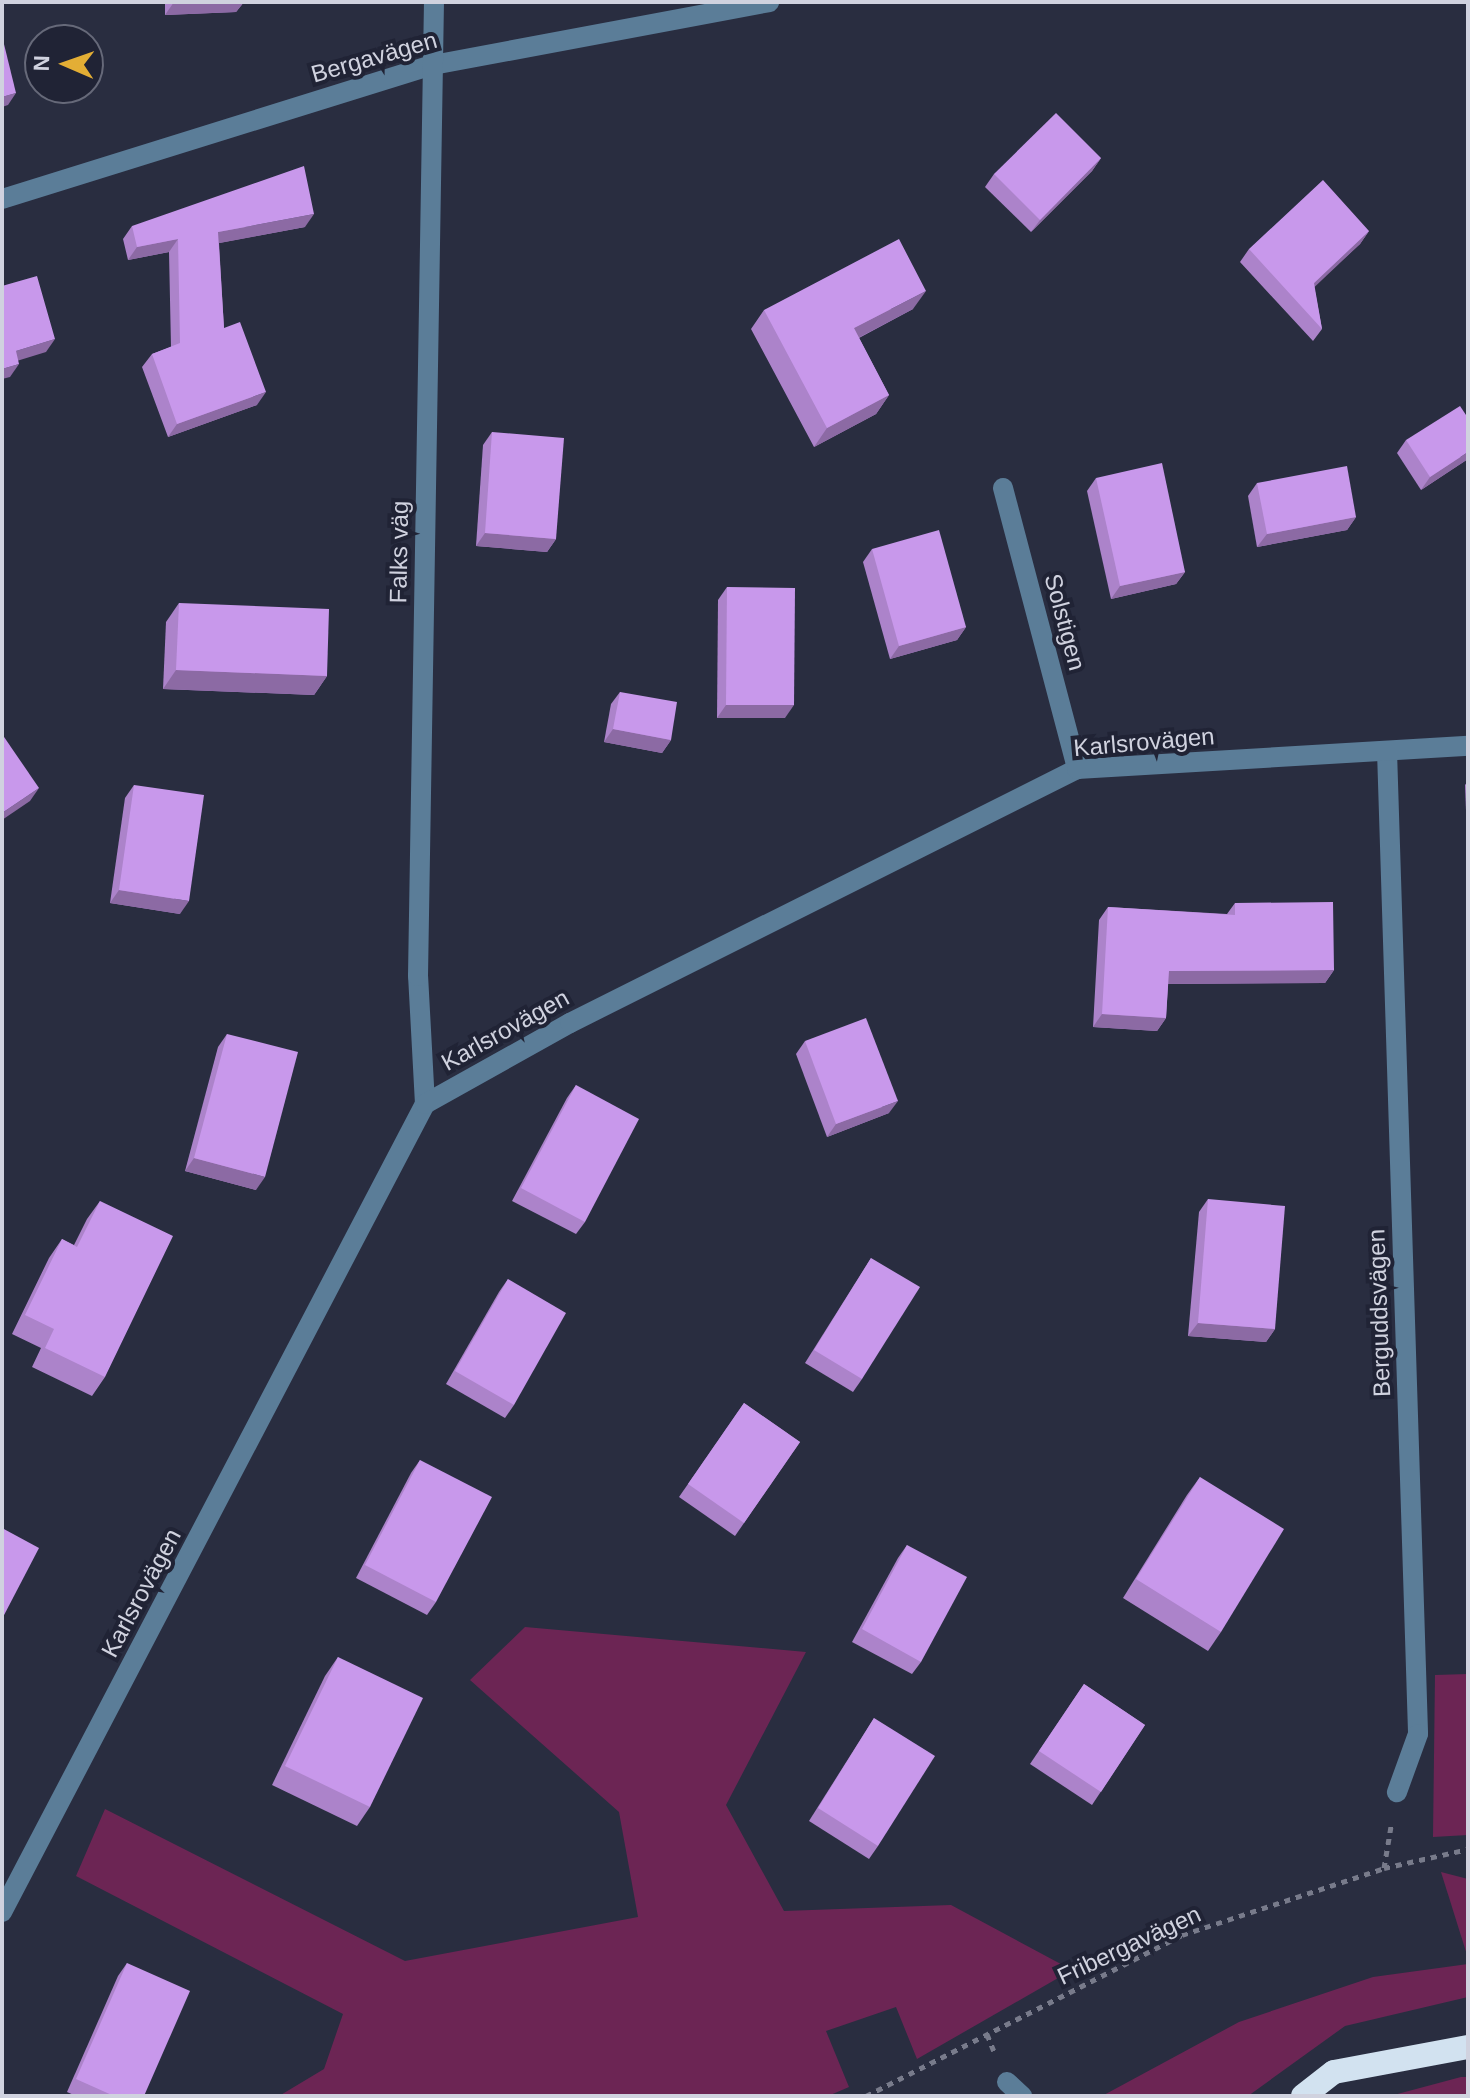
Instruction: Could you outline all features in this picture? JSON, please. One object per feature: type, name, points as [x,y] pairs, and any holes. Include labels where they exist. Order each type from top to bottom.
[{"type":"highway","points":[[1303,2096],[1334,2072],[1468,2047]]},
{"type":"street","name":"Falks väg","points":[[425,1104],[418,976],[434,2]]},
{"type":"street","name":"Bergavägen","points":[[2,199],[433,65],[769,2]]},
{"type":"street","name":"Solstigen","points":[[1003,488],[1077,769]]},
{"type":"street","name":"Karlsrovägen","points":[[2,1912],[425,1104],[570,1023],[1077,769],[1468,746]]},
{"type":"street","name":"Berguddsvägen","points":[[1387,751],[1418,1734],[1397,1792]]},
{"type":"path","points":[[1384,1868],[1397,1792]]},
{"type":"path","name":"Fribergavägen","points":[[866,2096],[1182,1935],[1384,1868],[1468,1849]]},
{"type":"shaded area","points":[[525,1627],[806,1652],[726,1805],[784,1911],[951,1905],[1072,1970],[917,2059],[896,2007],[826,2031],[849,2087],[828,2096],[279,2096],[324,2069],[343,2014],[76,1876],[105,1809],[405,1961],[638,1917],[619,1812],[470,1680]]},
{"type":"shaded area","points":[[1468,1674],[1468,1835],[1433,1837],[1435,1675]]},
{"type":"shaded area","points":[[1441,1872],[1468,1879],[1468,1958]]},
{"type":"shaded area","points":[[1468,1964],[1468,1997],[1345,2026],[1248,2096],[1102,2096],[1239,2022],[1373,1977]]},
{"type":"shaded area","points":[[1468,2077],[1468,2096],[1390,2096]]},
{"type":"building","points":[[2,36],[16,93],[2,97]]},
{"type":"building","points":[[1056,113],[1101,158],[1040,220],[994,174]]},
{"type":"building","points":[[304,166],[314,214],[218,232],[224,328],[240,322],[266,392],[177,424],[152,354],[180,343],[178,239],[137,247],[132,226]]},
{"type":"building","points":[[1323,180],[1369,231],[1314,283],[1322,329],[1249,249]]},
{"type":"building","points":[[899,239],[926,291],[854,328],[889,395],[827,428],[764,310]]},
{"type":"building","points":[[37,276],[55,339],[16,351],[19,364],[2,369],[2,286]]},
{"type":"building","points":[[1460,406],[1468,418],[1468,452],[1430,477],[1406,440]]},
{"type":"building","points":[[492,432],[564,438],[556,539],[485,533]]},
{"type":"building","points":[[1162,463],[1185,572],[1120,586],[1096,478]]},
{"type":"building","points":[[1347,466],[1356,517],[1267,534],[1257,483]]},
{"type":"building","points":[[939,530],[966,627],[899,646],[872,549]]},
{"type":"building","points":[[727,587],[795,588],[794,705],[726,705]]},
{"type":"building","points":[[179,603],[329,609],[327,676],[176,670]]},
{"type":"building","points":[[620,692],[677,702],[671,740],[613,729]]},
{"type":"building","points":[[2,734],[39,788],[2,813]]},
{"type":"building","points":[[134,785],[204,795],[189,901],[119,890]]},
{"type":"building","points":[[1333,902],[1334,970],[1169,971],[1166,1018],[1102,1014],[1108,907],[1235,915],[1235,903]]},
{"type":"building","points":[[866,1018],[898,1101],[836,1124],[805,1041]]},
{"type":"building","points":[[227,1034],[298,1052],[265,1177],[194,1158]]},
{"type":"building","points":[[576,1085],[639,1119],[585,1222],[521,1188]]},
{"type":"building","points":[[1208,1199],[1285,1206],[1275,1329],[1198,1323]]},
{"type":"building","points":[[100,1201],[173,1236],[105,1377],[45,1348],[54,1329],[25,1315],[62,1239],[77,1247]]},
{"type":"building","points":[[871,1258],[920,1287],[862,1379],[814,1350]]},
{"type":"building","points":[[508,1279],[566,1313],[514,1405],[455,1371]]},
{"type":"building","points":[[744,1403],[800,1442],[744,1523],[688,1484]]},
{"type":"building","points":[[420,1460],[492,1497],[436,1602],[365,1565]]},
{"type":"building","points":[[1200,1477],[1284,1529],[1221,1632],[1136,1579]]},
{"type":"building","points":[[2,1528],[39,1548],[2,1619]]},
{"type":"building","points":[[907,1545],[967,1577],[921,1662],[862,1629]]},
{"type":"building","points":[[338,1657],[423,1698],[370,1807],[285,1766]]},
{"type":"building","points":[[1084,1684],[1145,1725],[1101,1792],[1039,1751]]},
{"type":"building","points":[[874,1718],[935,1756],[878,1846],[818,1808]]},
{"type":"building","points":[[127,1963],[190,1991],[144,2096],[114,2096],[76,2079]]}]
